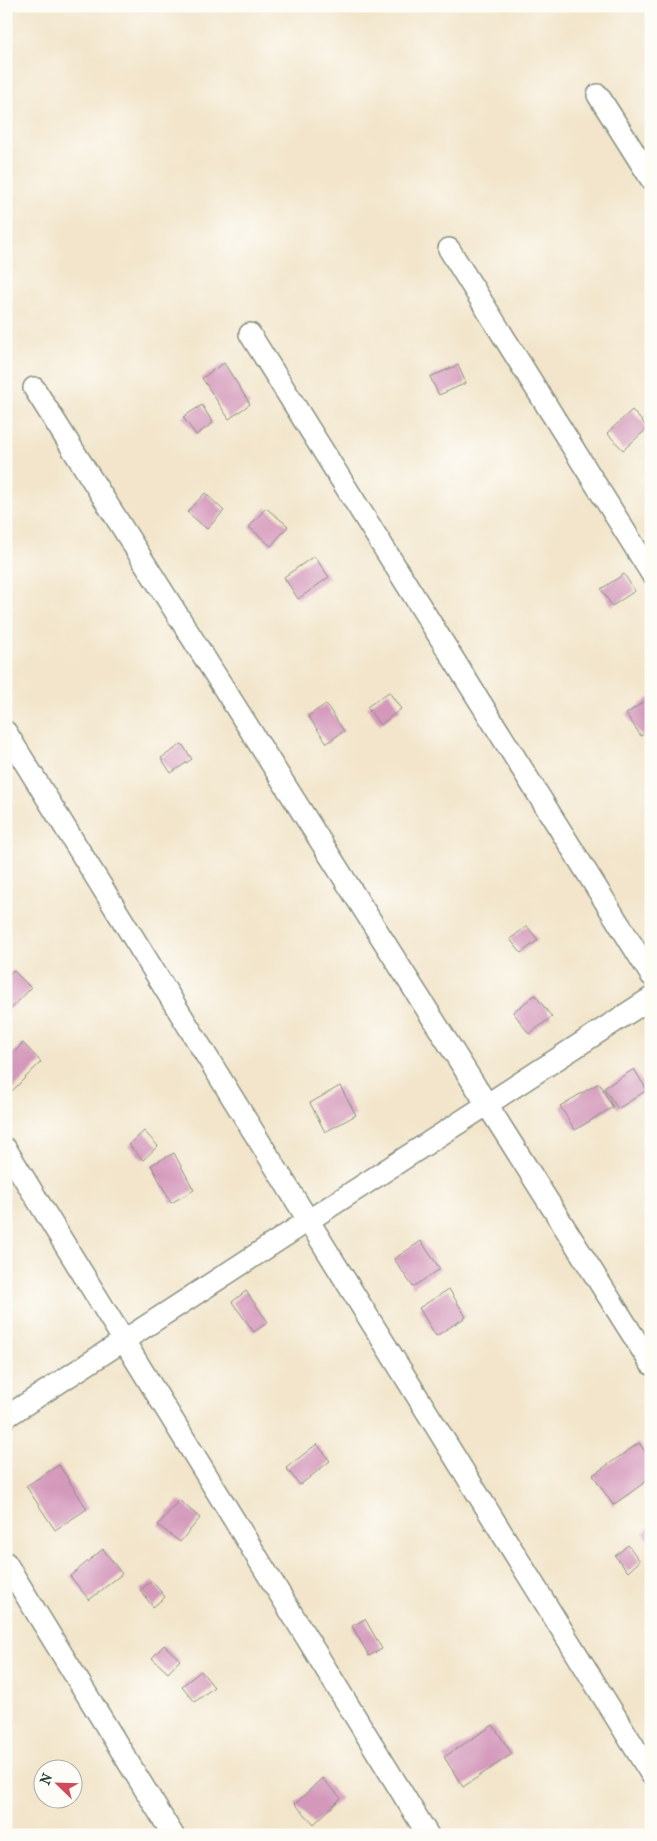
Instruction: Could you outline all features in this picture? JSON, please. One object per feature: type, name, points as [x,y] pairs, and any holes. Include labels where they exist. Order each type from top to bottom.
[{"type":"street","points":[[598,95],[651,179]]},
{"type":"street","points":[[449,249],[651,573]]},
{"type":"street","points":[[250,334],[651,975]]},
{"type":"street","points":[[34,388],[651,1364]]},
{"type":"street","points":[[6,732],[651,1774]]},
{"type":"street","points":[[6,1417],[651,998]]},
{"type":"street","points":[[6,1149],[428,1835]]},
{"type":"street","points":[[6,1563],[173,1835]]},
{"type":"building","points":[[224,363],[250,404],[229,419],[202,378]]},
{"type":"building","points":[[458,365],[466,383],[439,395],[430,377]]},
{"type":"building","points":[[202,405],[213,423],[196,435],[183,417]]},
{"type":"building","points":[[632,410],[648,428],[623,450],[607,433]]},
{"type":"building","points":[[205,493],[224,511],[207,529],[187,512]]},
{"type":"building","points":[[266,508],[288,526],[271,546],[249,527]]},
{"type":"building","points":[[314,556],[329,577],[298,599],[284,577]]},
{"type":"building","points":[[624,574],[635,591],[612,606],[601,589]]},
{"type":"building","points":[[389,692],[401,709],[380,725],[367,707]]},
{"type":"building","points":[[651,697],[651,729],[641,736],[626,714]]},
{"type":"building","points":[[326,704],[344,731],[327,743],[308,716]]},
{"type":"building","points":[[182,744],[192,759],[171,773],[161,758]]},
{"type":"building","points":[[527,926],[538,940],[521,953],[510,939]]},
{"type":"building","points":[[13,970],[31,988],[10,1010],[6,1007],[6,978]]},
{"type":"building","points":[[535,995],[552,1017],[529,1034],[513,1012]]},
{"type":"building","points":[[23,1043],[41,1062],[12,1091],[6,1085],[6,1060]]},
{"type":"building","points":[[634,1069],[647,1090],[618,1109],[604,1088]]},
{"type":"building","points":[[599,1083],[613,1107],[575,1130],[560,1106]]},
{"type":"building","points":[[340,1086],[356,1115],[325,1132],[310,1103]]},
{"type":"building","points":[[144,1131],[158,1146],[143,1160],[129,1145]]},
{"type":"building","points":[[174,1153],[194,1190],[171,1203],[151,1165]]},
{"type":"building","points":[[421,1241],[440,1269],[413,1287],[394,1259]]},
{"type":"building","points":[[449,1289],[466,1317],[436,1336],[419,1308]]},
{"type":"building","points":[[246,1291],[268,1322],[254,1332],[232,1302]]},
{"type":"building","points":[[639,1443],[651,1460],[651,1478],[613,1505],[593,1475]]},
{"type":"building","points":[[317,1444],[330,1461],[300,1485],[286,1468]]},
{"type":"building","points":[[59,1465],[87,1509],[55,1530],[26,1486]]},
{"type":"building","points":[[179,1500],[200,1518],[180,1542],[158,1525]]},
{"type":"building","points":[[651,1526],[651,1542],[643,1533]]},
{"type":"building","points":[[628,1545],[640,1561],[628,1572],[615,1556]]},
{"type":"building","points":[[103,1549],[122,1574],[89,1600],[70,1576]]},
{"type":"building","points":[[152,1581],[165,1597],[153,1607],[140,1590]]},
{"type":"building","points":[[365,1619],[382,1649],[369,1656],[352,1626]]},
{"type":"building","points":[[164,1645],[180,1660],[168,1673],[152,1658]]},
{"type":"building","points":[[201,1671],[214,1687],[195,1702],[182,1686]]},
{"type":"building","points":[[493,1725],[512,1754],[463,1787],[444,1757]]},
{"type":"building","points":[[322,1778],[341,1798],[314,1824],[295,1804]]}]
